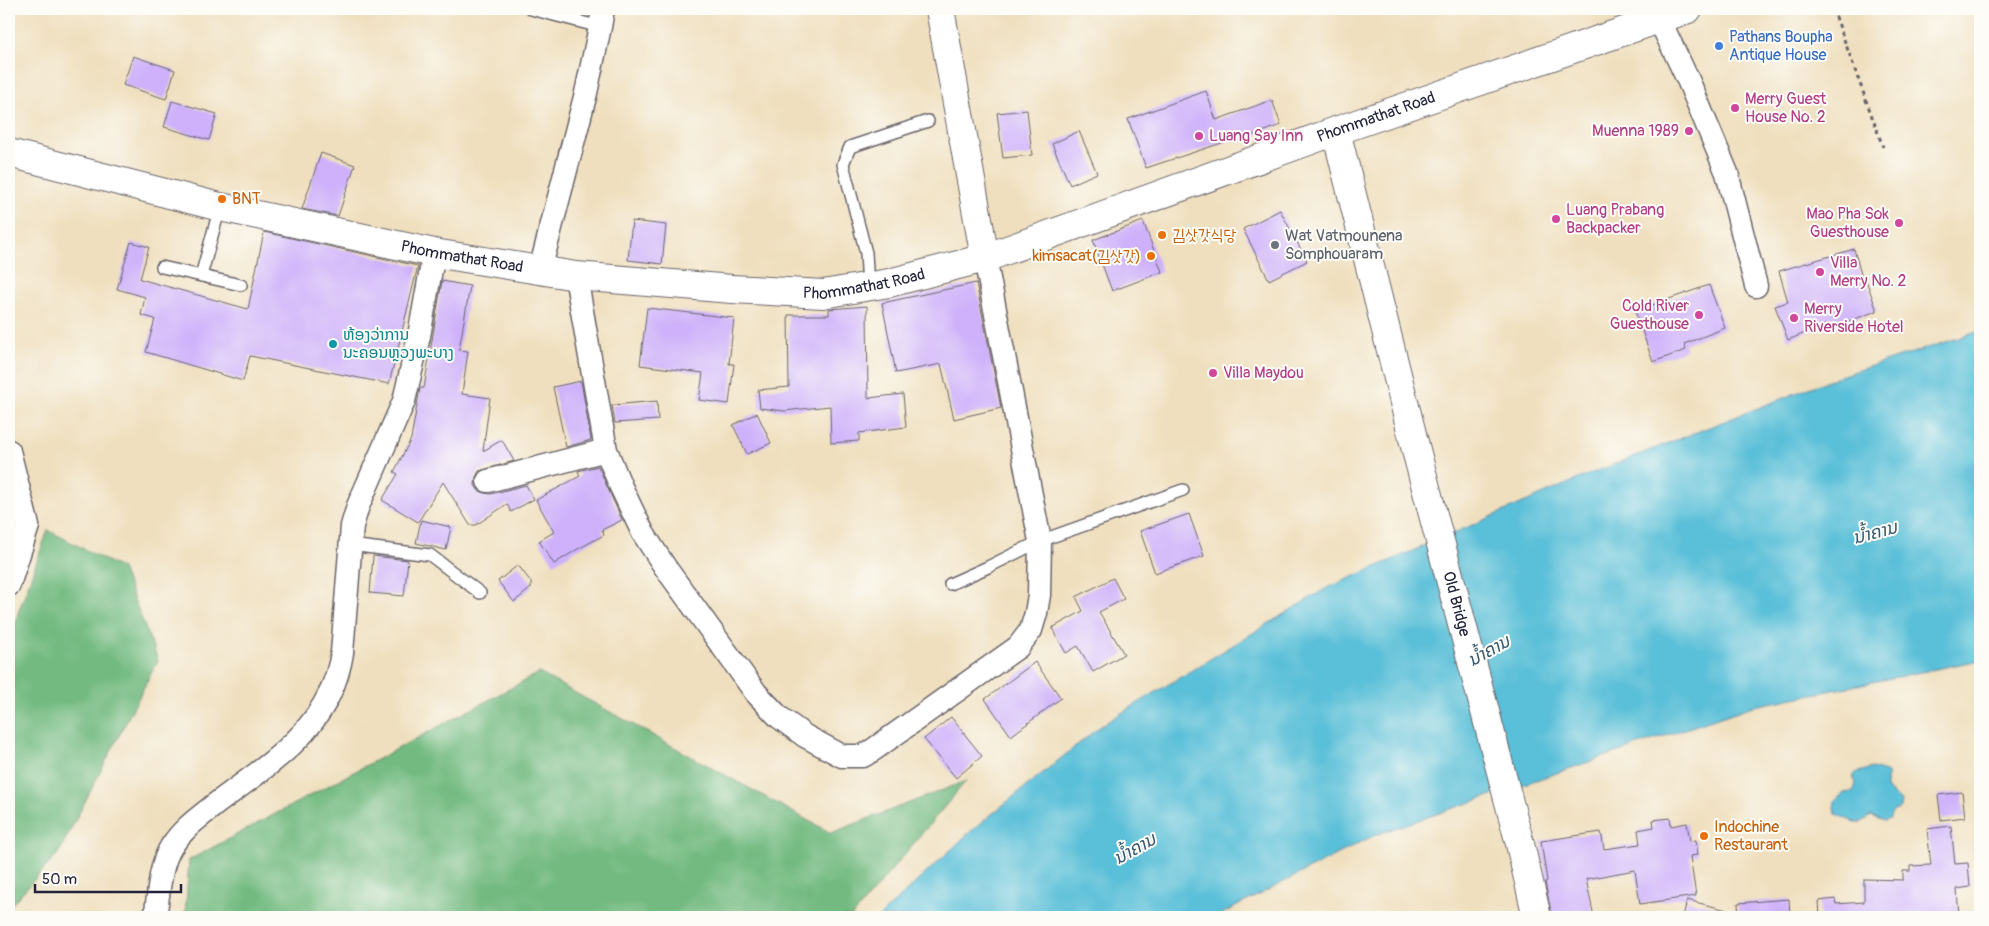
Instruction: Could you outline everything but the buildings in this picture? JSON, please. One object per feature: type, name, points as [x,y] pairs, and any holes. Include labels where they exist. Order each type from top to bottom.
[{"type":"street","points":[[576,276],[606,450],[621,487],[643,533],[671,575],[756,693],[786,722],[805,736],[842,756],[863,756],[1018,647],[1031,630],[1036,613],[1039,596],[1040,541],[985,258],[940,9]]},
{"type":"street","name":"Phommathat Road","points":[[9,153],[220,207],[434,253],[576,276],[732,289],[823,294],[889,283],[985,258],[1336,131],[1688,9]]},
{"type":"street","points":[[540,270],[586,93],[601,18]]},
{"type":"street","points":[[1659,19],[1689,82],[1727,173],[1756,286]]},
{"type":"street","name":"Old Bridge","points":[[1336,131],[1416,450],[1520,844],[1537,917]]},
{"type":"street","points":[[155,917],[165,859],[186,828],[291,747],[321,712],[332,690],[339,671],[352,526],[358,506],[404,401],[419,336],[434,253]]},
{"type":"street","points":[[488,481],[606,450]]},
{"type":"street","points":[[9,451],[28,526],[9,585]]},
{"type":"lane","points":[[531,9],[601,18]]},
{"type":"lane","points":[[868,286],[866,253],[843,164],[850,147],[928,121]]},
{"type":"lane","points":[[201,276],[220,207]]},
{"type":"lane","points":[[162,267],[241,285]]},
{"type":"lane","points":[[950,584],[1040,541],[1183,490]]},
{"type":"lane","points":[[350,545],[430,555],[480,593]]},
{"type":"path","points":[[1833,9],[1883,147]]},
{"type":"green space","points":[[48,530],[122,569],[158,660],[58,854],[9,907],[9,638]]},
{"type":"green space","points":[[539,673],[831,833],[966,781],[852,917],[185,917],[189,860]]},
{"type":"water","name":"ນ້ຳຄານ","points":[[1980,331],[1980,660],[1750,707],[1375,835],[1216,917],[879,917],[971,831],[1102,725],[1325,589],[1592,473],[1837,377]]},
{"type":"water","points":[[1872,768],[1888,773],[1886,788],[1901,801],[1900,808],[1891,813],[1890,819],[1885,821],[1871,816],[1861,822],[1854,822],[1836,814],[1834,808],[1835,801],[1844,793],[1853,792],[1856,784],[1853,776],[1855,773]]},
{"type":"place","name":"Pathans Boupha Antique House","points":[[1719,46]]},
{"type":"place","name":"Merry Guest House No. 2","points":[[1735,108]]},
{"type":"place","name":"Muenna 1989","points":[[1689,131]]},
{"type":"place","name":"Luang Say Inn","points":[[1199,136]]},
{"type":"place","name":"BNT","points":[[222,199]]},
{"type":"place","name":"Luang Prabang Backpacker","points":[[1556,219]]},
{"type":"place","name":"Mao Pha Sok Guesthouse","points":[[1899,223]]},
{"type":"place","name":"김삿갓식당","points":[[1162,235]]},
{"type":"place","name":"Wat Vatmounena Somphouaram","points":[[1275,245]]},
{"type":"place","name":"kimsacat(김삿갓)","points":[[1151,256]]},
{"type":"place","name":"Villa Merry No. 2","points":[[1820,272]]},
{"type":"place","name":"Cold River Guesthouse","points":[[1699,315]]},
{"type":"place","name":"Merry Riverside Hotel","points":[[1794,318]]},
{"type":"place","name":"ຫ້ອງວ່າການ ນະຄອນຫຼວງພະບາງ","points":[[333,344]]},
{"type":"place","name":"Villa Maydou","points":[[1213,373]]},
{"type":"place","name":"Indochine Restaurant","points":[[1704,836]]}]
